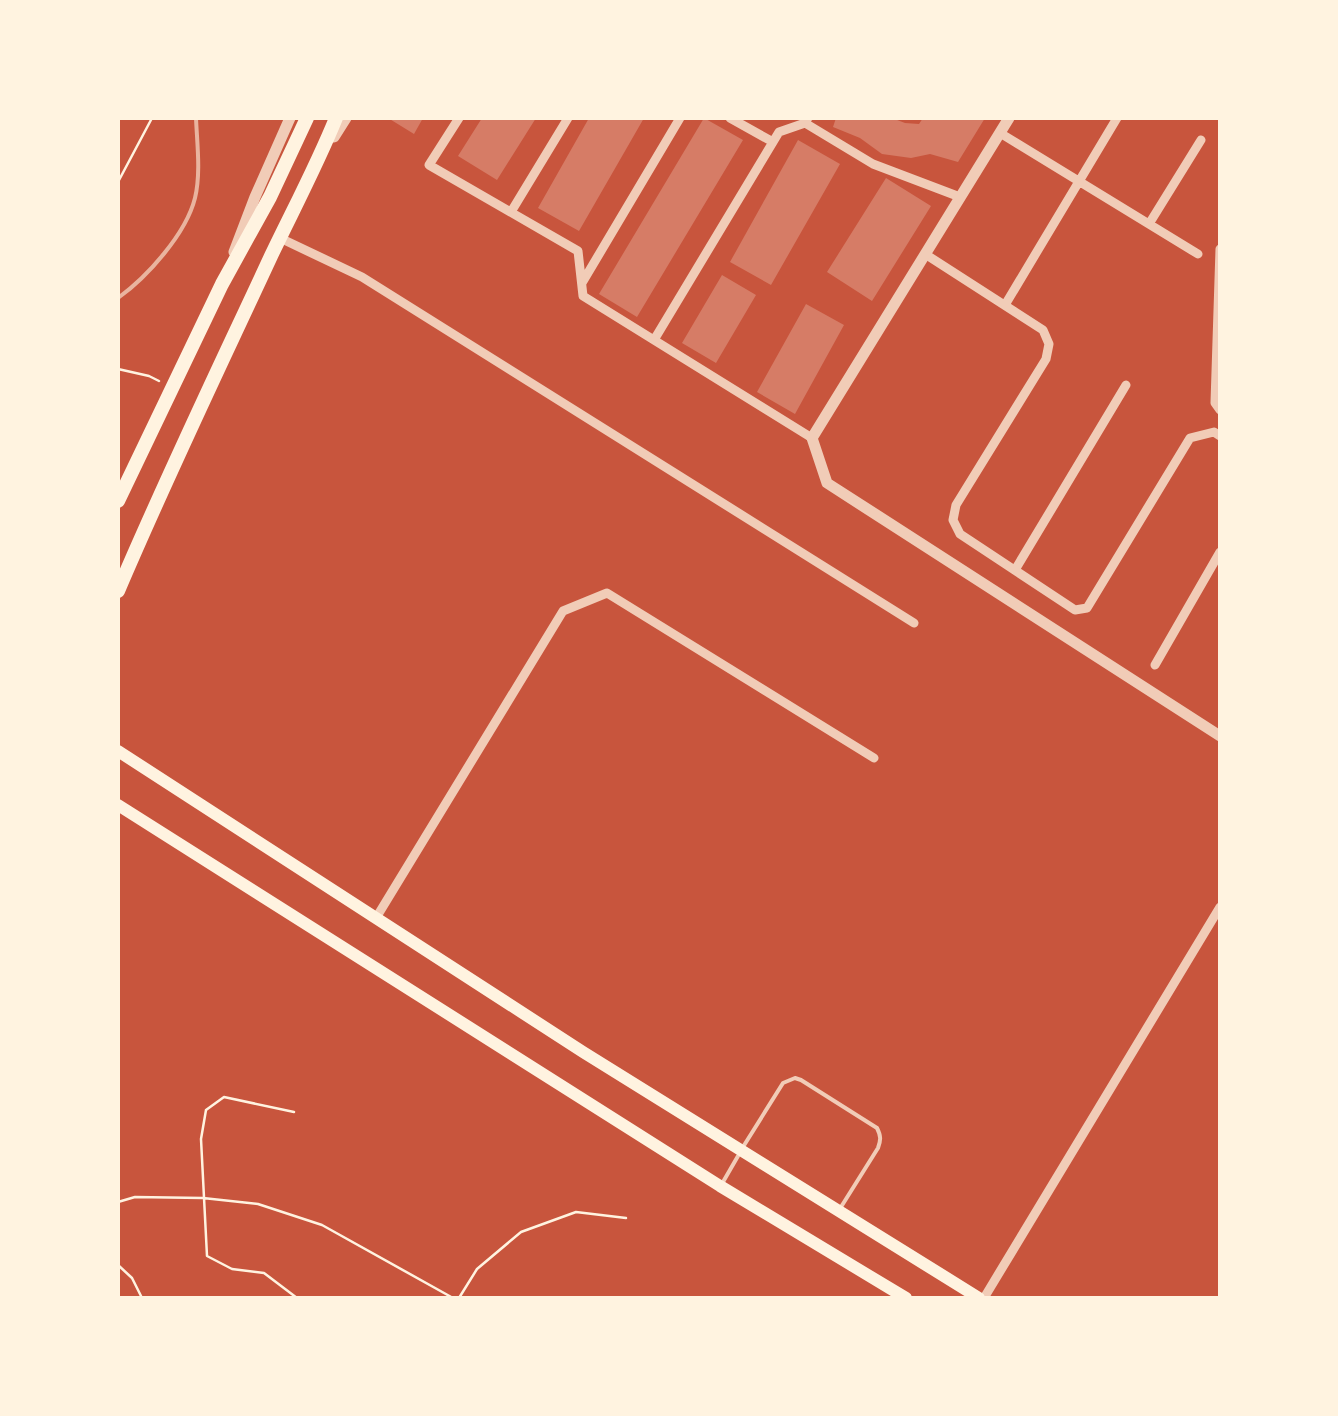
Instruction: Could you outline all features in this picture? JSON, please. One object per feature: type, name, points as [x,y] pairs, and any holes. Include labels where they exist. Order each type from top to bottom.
[{"type":"main road","points":[[118,500],[307,118]]},
{"type":"main road","points":[[118,591],[336,118]]},
{"type":"main road","points":[[118,751],[583,1052],[981,1298]]},
{"type":"main road","points":[[118,805],[720,1186],[906,1298]]},
{"type":"street","points":[[222,284],[254,197],[290,118]]},
{"type":"street","points":[[318,162],[346,118]]},
{"type":"street","points":[[459,118],[429,166],[578,251],[584,296],[812,438],[827,483],[1220,736]]},
{"type":"street","points":[[511,212],[568,118]]},
{"type":"street","points":[[582,283],[680,118]]},
{"type":"street","points":[[730,118],[773,142]]},
{"type":"street","points":[[812,438],[1009,118]]},
{"type":"street","points":[[1005,306],[1117,118]]},
{"type":"street","points":[[654,340],[779,132],[807,120],[873,164],[960,197]]},
{"type":"street","points":[[1000,133],[1198,254]]},
{"type":"street","points":[[1149,224],[1200,140]]},
{"type":"street","points":[[280,238],[362,277],[914,623]]},
{"type":"street","points":[[1220,249],[1215,403],[1220,410]]},
{"type":"street","points":[[925,254],[1043,330],[1049,344],[1046,359],[956,505],[953,520],[960,534],[1076,610],[1087,608],[1190,438],[1214,432],[1220,436]]},
{"type":"street","points":[[1015,570],[1126,385]]},
{"type":"street","points":[[1156,665],[1220,552]]},
{"type":"street","points":[[376,918],[562,611],[606,592],[874,758]]},
{"type":"street","points":[[981,1298],[1220,907]]},
{"type":"lane","points":[[720,1186],[783,1083],[800,1080],[880,1133],[878,1148],[839,1210]]},
{"type":"path","points":[[118,182],[152,118]]},
{"type":"path","points":[[118,369],[148,376]]},
{"type":"path","points":[[294,1112],[224,1097],[206,1110],[201,1139],[207,1256],[232,1269],[264,1273],[297,1298]]},
{"type":"path","points":[[118,1202],[135,1197],[258,1204],[322,1225],[453,1298]]},
{"type":"path","points":[[460,1298],[476,1269],[521,1232],[576,1212],[626,1218]]},
{"type":"path","points":[[118,1265],[132,1278],[142,1298]]},
{"type":"building","points":[[388,118],[423,118],[414,134]]},
{"type":"building","points":[[482,118],[536,118],[497,180],[458,156]]},
{"type":"building","points":[[589,118],[644,118],[579,231],[538,208]]},
{"type":"building","points":[[704,118],[743,140],[637,317],[599,294]]},
{"type":"building","points":[[836,118],[892,118],[919,124],[923,118],[985,118],[958,162],[930,154],[911,158],[882,154],[860,138],[833,127]]},
{"type":"building","points":[[798,140],[840,164],[771,285],[730,262]]},
{"type":"building","points":[[886,178],[931,206],[872,301],[827,272]]},
{"type":"building","points":[[722,275],[756,295],[716,363],[682,343]]},
{"type":"building","points":[[806,304],[844,325],[795,414],[757,392]]},
{"type":"railway","points":[[118,298],[164,254],[190,212],[198,178],[196,118]]}]
